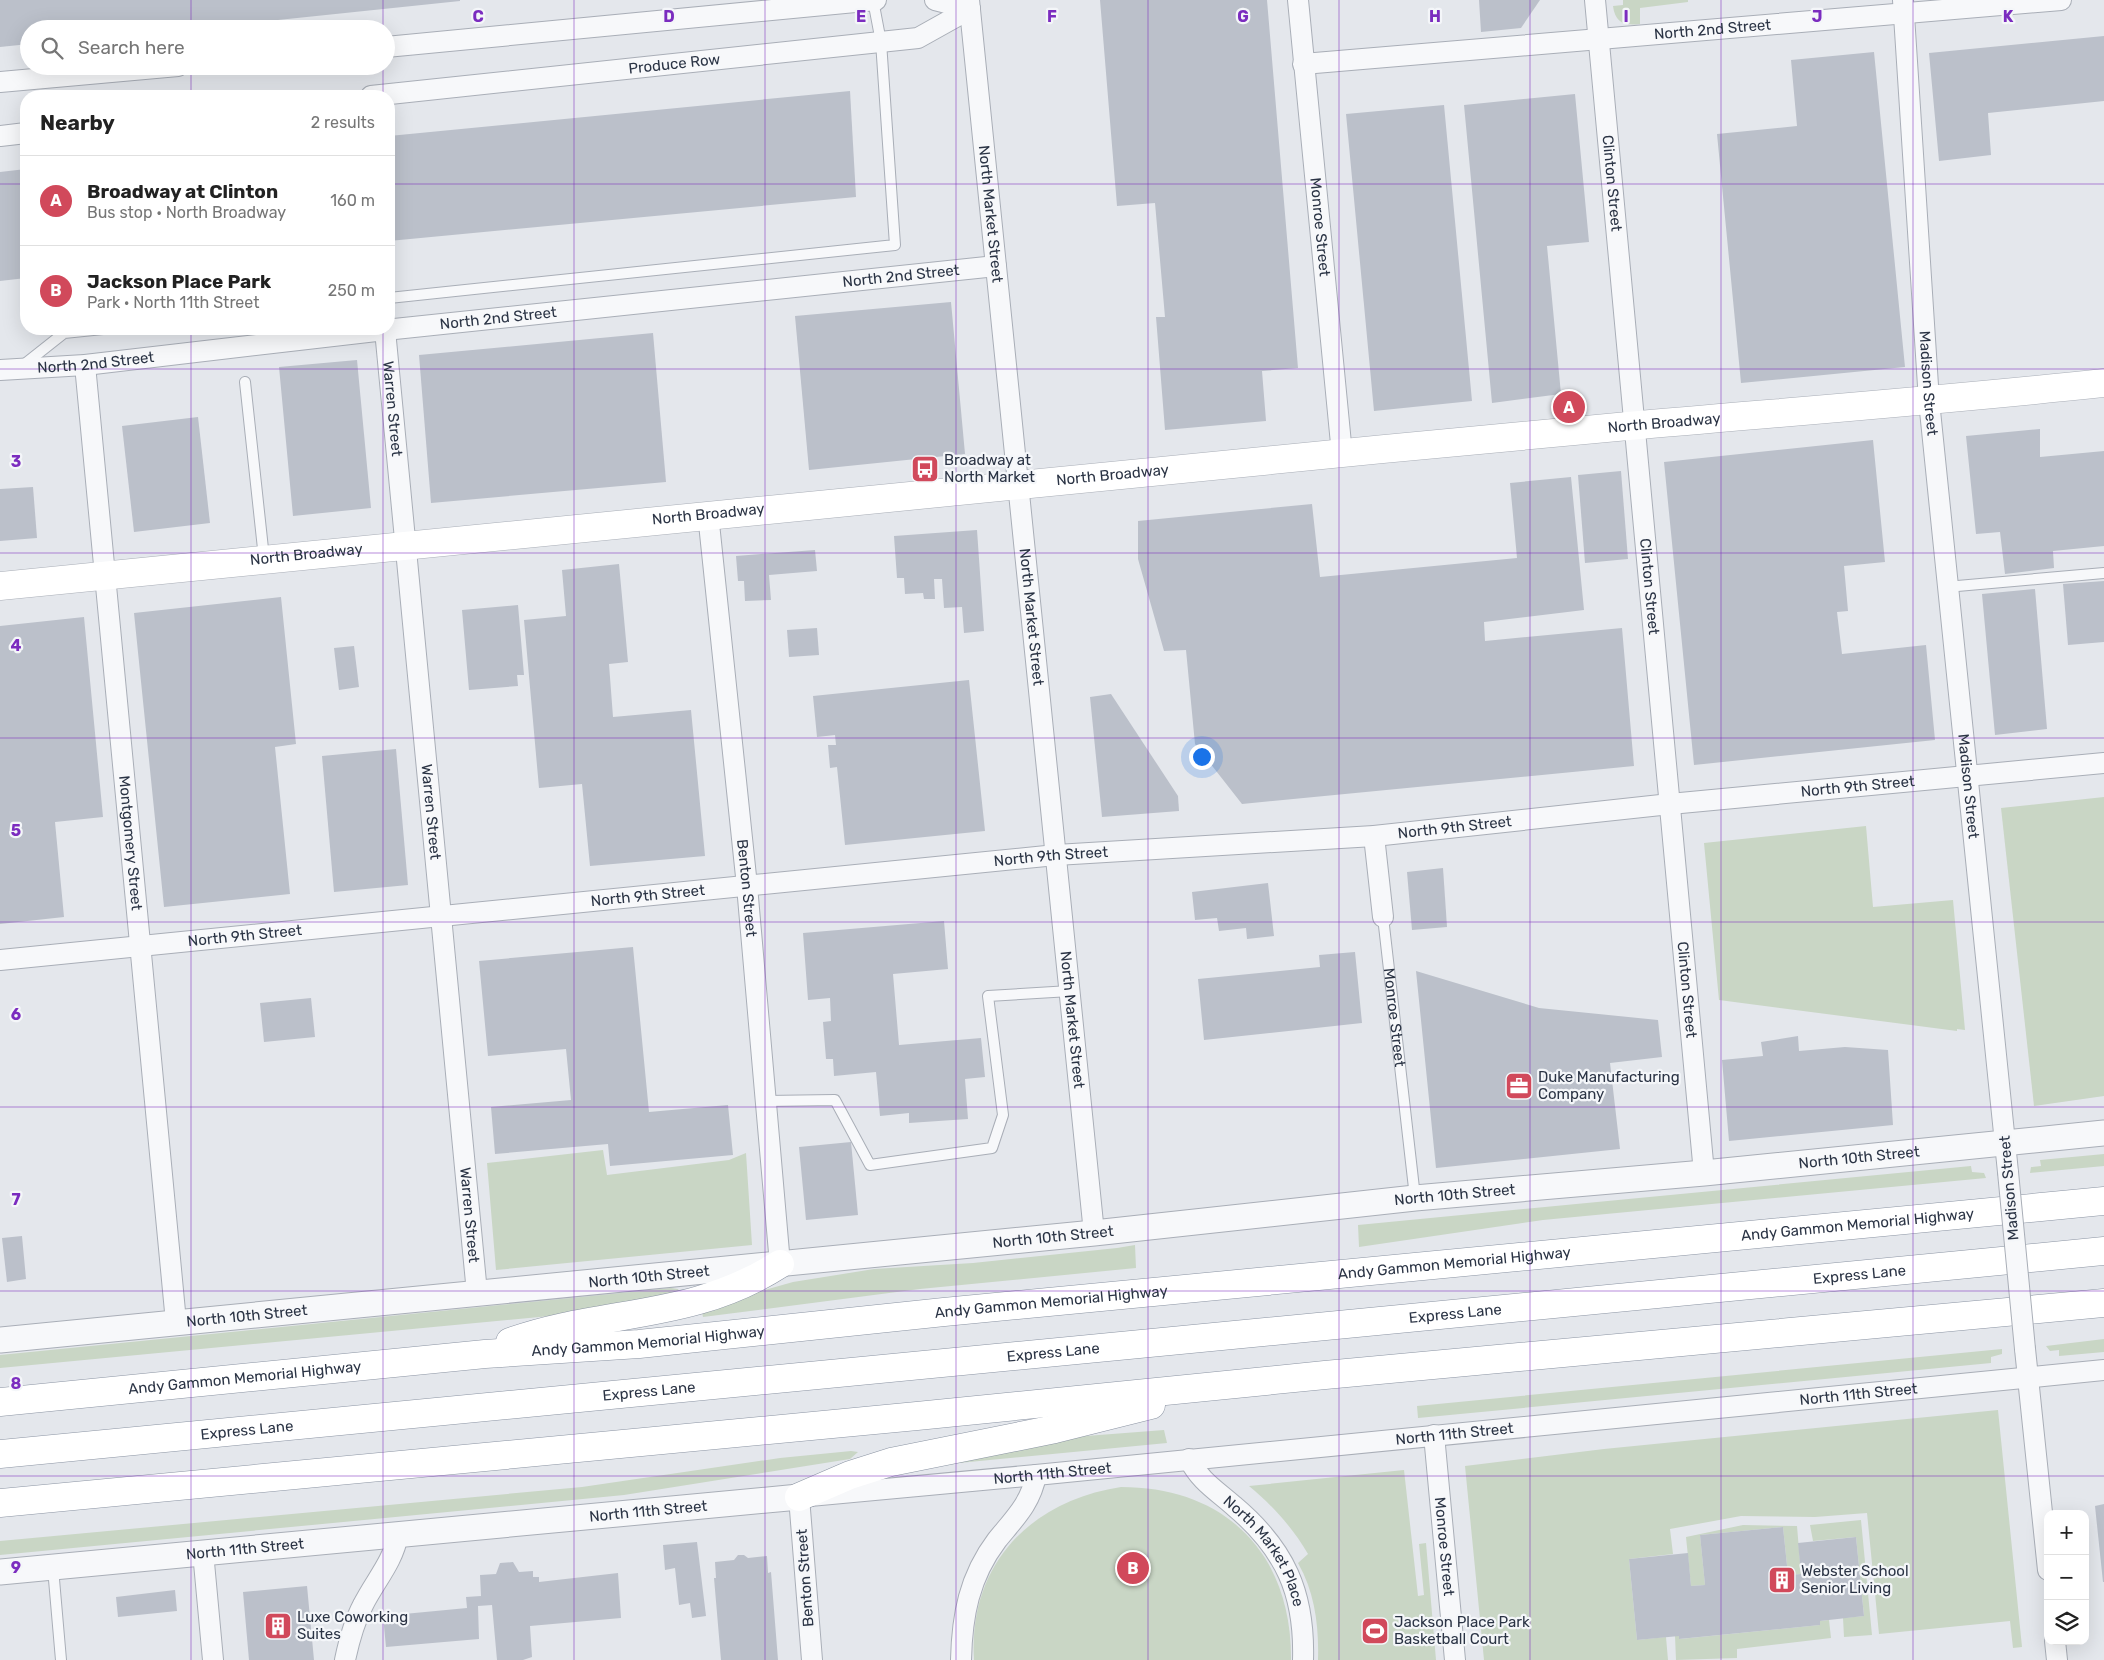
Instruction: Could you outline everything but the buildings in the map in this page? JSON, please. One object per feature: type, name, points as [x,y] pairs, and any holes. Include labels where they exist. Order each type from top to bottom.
[{"type":"main road","name":"North Broadway","points":[[0,586],[1018,484],[1634,426],[1929,401],[2104,383]]},
{"type":"main road","name":"Andy Gammon Memorial Highway","points":[[0,1402],[485,1354],[639,1344],[944,1312],[2104,1201]]},
{"type":"main road","name":"Express Lane","points":[[0,1454],[2104,1251]]},
{"type":"main road","points":[[485,1354],[508,1343],[561,1327],[616,1319],[707,1299],[737,1288],[780,1264]]},
{"type":"main road","points":[[0,1503],[918,1416],[1202,1387],[2104,1303]]},
{"type":"main road","points":[[799,1497],[850,1475],[891,1462],[1102,1418],[1151,1405],[1202,1387]]},
{"type":"street","points":[[395,46],[874,0]]},
{"type":"street","points":[[935,0],[970,4]]},
{"type":"street","name":"Monroe Street","points":[[1298,0],[1342,454]]},
{"type":"street","name":"Clinton Street","points":[[1595,0],[1704,1173]]},
{"type":"street","name":"North 2nd Street","points":[[1303,64],[1599,39],[1904,7],[2061,0]]},
{"type":"street","name":"Produce Row","points":[[395,93],[918,38],[970,4]]},
{"type":"street","name":"North Market Street","points":[[970,4],[1094,1232]]},
{"type":"street","name":"Madison Street","points":[[1904,7],[1929,401],[1946,587],[2046,1555]]},
{"type":"street","points":[[0,82],[78,75]]},
{"type":"street","points":[[0,136],[20,134]]},
{"type":"street","name":"North 2nd Street","points":[[395,329],[996,266]]},
{"type":"street","name":"North 2nd Street","points":[[10,370],[85,365],[342,335]]},
{"type":"street","name":"Warren Street","points":[[385,335],[477,1293]]},
{"type":"street","name":"Montgomery Street","points":[[85,365],[176,1322]]},
{"type":"street","name":"Benton Street","points":[[708,514],[747,886],[780,1264]]},
{"type":"street","name":"North 9th Street","points":[[0,960],[1056,855],[1374,836],[1670,804],[2104,763]]},
{"type":"street","name":"Monroe Street","points":[[1374,836],[1383,917]]},
{"type":"street","name":"North 10th Street","points":[[0,1340],[780,1264],[1415,1198],[1704,1173],[2104,1133]]},
{"type":"street","name":"North 11th Street","points":[[0,1572],[1036,1475],[2104,1370]]},
{"type":"street","name":"Monroe Street","points":[[1434,1435],[1455,1660]]},
{"type":"street","name":"North Market Place","points":[[1189,1459],[1204,1482],[1234,1506],[1274,1547],[1290,1574],[1300,1604],[1304,1636],[1303,1660]]},
{"type":"street","points":[[961,1660],[962,1627],[967,1596],[978,1570],[996,1541],[1025,1506],[1033,1491],[1036,1475]]},
{"type":"street","name":"Benton Street","points":[[799,1497],[812,1660]]},
{"type":"street","points":[[345,1660],[354,1628],[363,1606],[390,1559],[398,1535]]},
{"type":"street","points":[[203,1552],[213,1660]]},
{"type":"street","points":[[2055,1645],[2057,1660]]},
{"type":"lane","points":[[395,297],[896,245],[880,42],[874,0]]},
{"type":"lane","points":[[10,370],[61,335]]},
{"type":"lane","points":[[245,382],[264,559]]},
{"type":"lane","points":[[1946,587],[2104,573]]},
{"type":"lane","name":"Monroe Street","points":[[1383,917],[1415,1198]]},
{"type":"lane","points":[[766,1101],[836,1100],[870,1165],[992,1148],[1003,1115],[988,996],[1070,991]]},
{"type":"lane","points":[[52,1566],[61,1660]]},
{"type":"green space","points":[[1623,0],[1688,0],[1688,2],[1640,8],[1640,24],[1625,24],[1618,20],[1613,6],[1623,5]]},
{"type":"green space","points":[[2104,797],[2104,1096],[2034,1106],[2001,808]]},
{"type":"green space","points":[[1866,826],[1873,907],[1953,900],[1965,1030],[1957,1029],[1957,1031],[1719,1000],[1704,843]]},
{"type":"green space","points":[[603,1150],[607,1175],[729,1160],[746,1153],[752,1245],[496,1270],[487,1163]]},
{"type":"green space","points":[[2104,1154],[2104,1166],[2030,1173],[2031,1167],[2041,1166],[2040,1160]]},
{"type":"green space","points":[[1971,1166],[1972,1172],[1984,1173],[1986,1178],[1543,1220],[1359,1247],[1358,1225]]},
{"type":"green space","points":[[1135,1245],[1136,1268],[920,1289],[703,1317],[701,1308],[793,1282],[874,1269],[973,1263]]},
{"type":"green space","points":[[671,1288],[678,1289],[681,1296],[581,1313],[0,1368],[0,1355]]},
{"type":"green space","points":[[2104,1339],[2104,1352],[2059,1356],[2059,1350],[2050,1351],[2046,1346]]},
{"type":"green space","points":[[2002,1349],[2002,1354],[1991,1357],[1991,1363],[1418,1418],[1417,1406]]},
{"type":"green space","points":[[1998,1410],[2022,1647],[2013,1648],[2010,1621],[1879,1634],[1867,1513],[1815,1517],[1741,1516],[1670,1529],[1673,1554],[1629,1559],[1637,1640],[1666,1637],[1668,1660],[1484,1660],[1465,1466],[1604,1449]]},
{"type":"green space","points":[[1164,1430],[1167,1443],[928,1466],[1060,1438]]},
{"type":"green space","points":[[851,1451],[858,1452],[850,1459],[624,1495],[0,1555],[0,1541],[582,1487],[780,1458]]},
{"type":"green space","points":[[1404,1470],[1418,1596],[1424,1595],[1419,1544],[1426,1543],[1436,1660],[1318,1660],[1315,1610],[1304,1574],[1298,1563],[1308,1554],[1282,1517],[1249,1486]]},
{"type":"green space","points":[[1121,1487],[1159,1490],[1192,1499],[1222,1514],[1246,1534],[1266,1559],[1280,1589],[1288,1622],[1291,1660],[974,1660],[975,1626],[982,1595],[994,1567],[1011,1543],[1033,1523],[1059,1507],[1088,1495]]},
{"type":"green space","points":[[1861,1520],[1872,1635],[1844,1637],[1843,1618],[1864,1616],[1856,1537],[1813,1541],[1810,1525]]},
{"type":"green space","points":[[1743,1525],[1797,1526],[1801,1574],[1788,1575],[1783,1527],[1700,1535],[1705,1585],[1691,1586],[1686,1537]]},
{"type":"green space","points":[[1829,1620],[1831,1638],[1737,1649],[1737,1658],[1676,1660],[1675,1636],[1679,1636],[1680,1639],[1820,1625],[1820,1621]]},
{"type":"place","name":"Broadway at Clinton","points":[[1569,407]]},
{"type":"place","name":"Broadway at North Market","points":[[925,469]]},
{"type":"place","name":"Duke Manufacturing Company","points":[[1519,1086]]},
{"type":"place","name":"Jackson Place Park","points":[[1133,1568]]},
{"type":"place","name":"Webster School Senior Living","points":[[1782,1580]]},
{"type":"place","name":"Luxe Coworking Suites","points":[[278,1626]]},
{"type":"place","name":"Jackson Place Park Basketball Court","points":[[1375,1631]]}]
